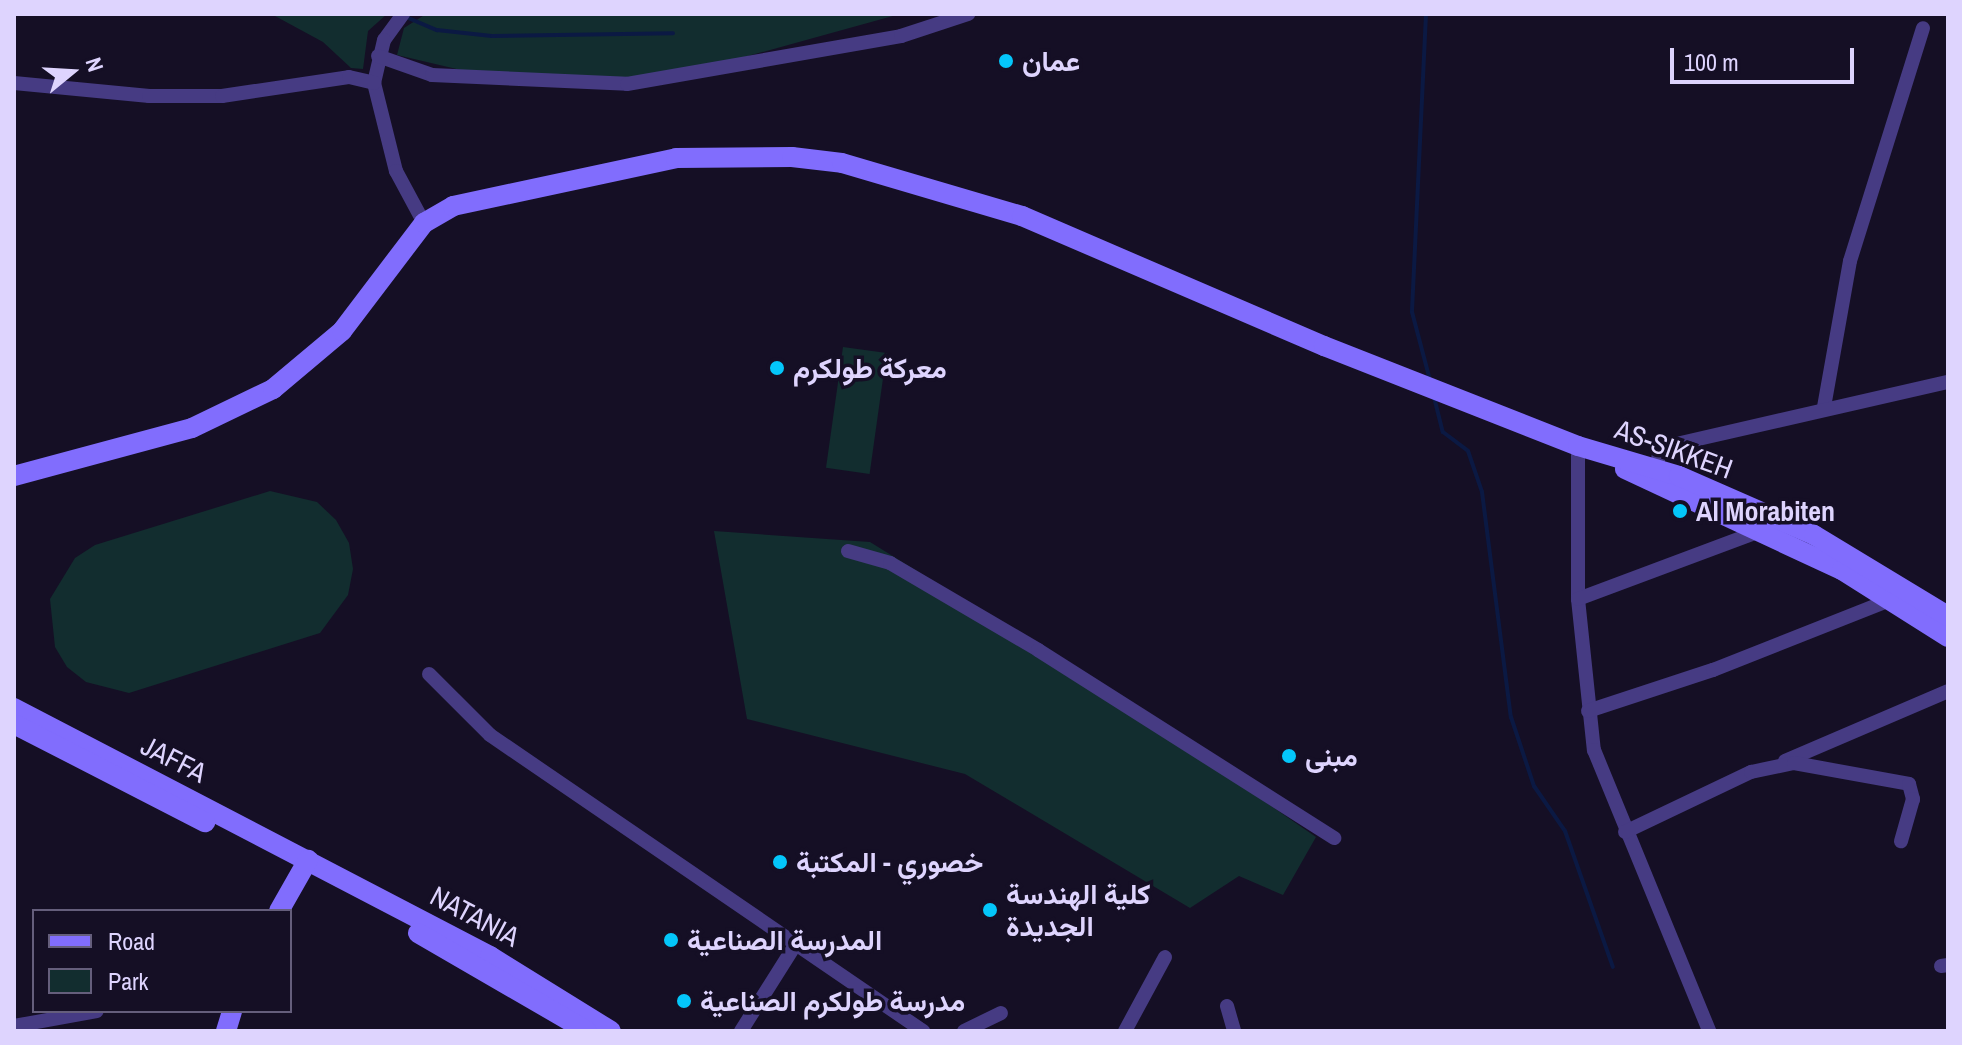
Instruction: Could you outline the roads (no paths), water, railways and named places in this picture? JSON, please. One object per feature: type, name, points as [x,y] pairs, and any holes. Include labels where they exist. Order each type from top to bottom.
[{"type":"street","points":[[403,14],[378,56],[374,83],[396,171],[424,223]]},
{"type":"street","points":[[378,56],[432,75],[627,84],[901,36],[968,14]]},
{"type":"street","points":[[1824,407],[1850,261],[1923,28]]},
{"type":"street","points":[[14,83],[149,96],[222,96],[349,77],[374,83]]},
{"type":"street","points":[[14,476],[192,428],[264,395],[342,331],[424,223],[453,206],[676,158],[766,155],[842,163],[1022,216],[1324,346],[1578,446],[1578,599],[1588,711],[1601,776],[1709,1031]]},
{"type":"street","points":[[1657,469],[1659,453],[1672,445],[1824,407],[1948,382]]},
{"type":"street","name":"AS-SIKKEH","points":[[1578,446],[1657,469],[1814,535],[1948,616]]},
{"type":"street","name":"AS-SIKKEH","points":[[1578,446],[1754,533],[1842,570],[1948,637]]},
{"type":"street","points":[[1578,599],[1754,533]]},
{"type":"street","points":[[848,551],[890,563],[1038,650],[1334,838]]},
{"type":"street","points":[[1588,711],[1713,670],[1889,601]]},
{"type":"street","points":[[429,674],[490,735],[794,947],[923,1031]]},
{"type":"street","points":[[1625,832],[1948,691]]},
{"type":"street","name":"JAFFA","points":[[14,708],[305,866]]},
{"type":"street","name":"JAFFA","points":[[14,724],[305,866]]},
{"type":"street","points":[[1781,763],[1895,778],[1909,784],[1913,799],[1901,841]]},
{"type":"street","points":[[280,909],[305,866]]},
{"type":"street","name":"NATANIA","points":[[305,866],[587,1031]]},
{"type":"street","name":"NATANIA","points":[[305,866],[530,977],[611,1031]]},
{"type":"street","points":[[741,1031],[794,947]]},
{"type":"street","points":[[1125,1031],[1165,957]]},
{"type":"street","points":[[1227,1006],[1234,1031]]},
{"type":"street","points":[[14,1026],[86,1013]]},
{"type":"street","points":[[964,1031],[1001,1013]]},
{"type":"waterway","points":[[1426,14],[1412,312],[1430,380]]},
{"type":"waterway","points":[[406,17],[437,30],[492,36],[673,33]]},
{"type":"waterway","points":[[1434,397],[1443,432],[1468,451],[1482,492],[1511,717],[1534,786],[1565,831],[1613,967]]},
{"type":"place","name":"عمان","points":[[1006,61]]},
{"type":"place","name":"معركة طولكرم","points":[[777,368]]},
{"type":"place","name":"Al Morabiten","points":[[1680,511]]},
{"type":"place","name":"مبنى","points":[[1289,756]]},
{"type":"place","name":"خصوري - المكتبة","points":[[780,862]]},
{"type":"place","name":"كلية الهندسة الجديدة","points":[[990,910]]},
{"type":"place","name":"المدرسة الصناعية","points":[[671,940]]},
{"type":"place","name":"مدرسة طولكرم الصناعية","points":[[684,1001]]}]
